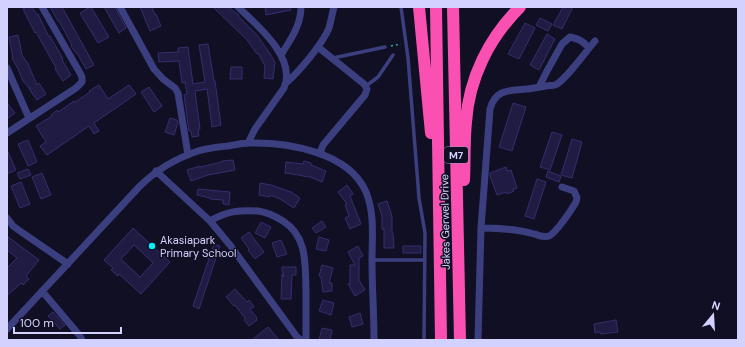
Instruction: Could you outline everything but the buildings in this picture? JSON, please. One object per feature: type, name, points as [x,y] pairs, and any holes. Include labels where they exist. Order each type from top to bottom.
[{"type":"highway","points":[[419,7],[435,183],[439,198]]},
{"type":"highway","name":"Jakes Gerwel Drive","points":[[436,7],[441,340]]},
{"type":"highway","name":"Jakes Gerwel Drive","points":[[453,7],[460,340]]},
{"type":"highway","points":[[459,303],[462,282],[466,122],[470,96],[474,80],[486,52],[502,27],[520,7]]},
{"type":"street","points":[[7,133],[76,88],[82,79],[42,7]]},
{"type":"street","points":[[120,7],[154,69],[164,80],[175,88],[178,93],[188,155]]},
{"type":"street","points":[[238,7],[264,31],[271,40],[281,55],[286,69],[286,82],[284,88],[255,129],[248,143]]},
{"type":"street","points":[[281,55],[298,25],[301,7]]},
{"type":"street","points":[[286,82],[318,47],[329,28],[334,7]]},
{"type":"street","points":[[539,87],[562,44],[570,37],[577,38],[584,42],[589,48]]},
{"type":"street","points":[[478,340],[481,228],[490,109],[492,101],[499,95],[510,90],[554,85],[567,75],[595,41]]},
{"type":"street","points":[[318,47],[366,86],[365,95],[323,145],[320,153]]},
{"type":"street","points":[[7,68],[29,118]]},
{"type":"street","points":[[7,329],[139,187],[156,171],[167,164],[199,151],[248,143],[279,145],[320,153],[344,166],[355,176],[365,190],[372,215],[374,340]]},
{"type":"street","points":[[156,171],[210,221],[230,245],[297,337],[301,340]]},
{"type":"street","points":[[481,228],[517,230],[540,236],[549,236],[556,230],[576,202],[577,198],[574,191],[562,187]]},
{"type":"street","points":[[210,221],[228,212],[252,211],[265,212],[278,217],[290,226],[298,236],[303,248],[305,261],[306,340]]},
{"type":"street","points":[[7,218],[20,231],[68,264]]},
{"type":"street","points":[[42,291],[82,340]]},
{"type":"lane","points":[[401,7],[406,43],[419,198],[425,233],[424,340]]},
{"type":"lane","points":[[332,58],[385,47]]},
{"type":"lane","points":[[366,86],[378,77],[393,55]]},
{"type":"lane","points":[[372,260],[425,260]]},
{"type":"path","points":[[385,47],[406,43]]},
{"type":"place","name":"Akasiapark Primary School","points":[[152,246]]}]
